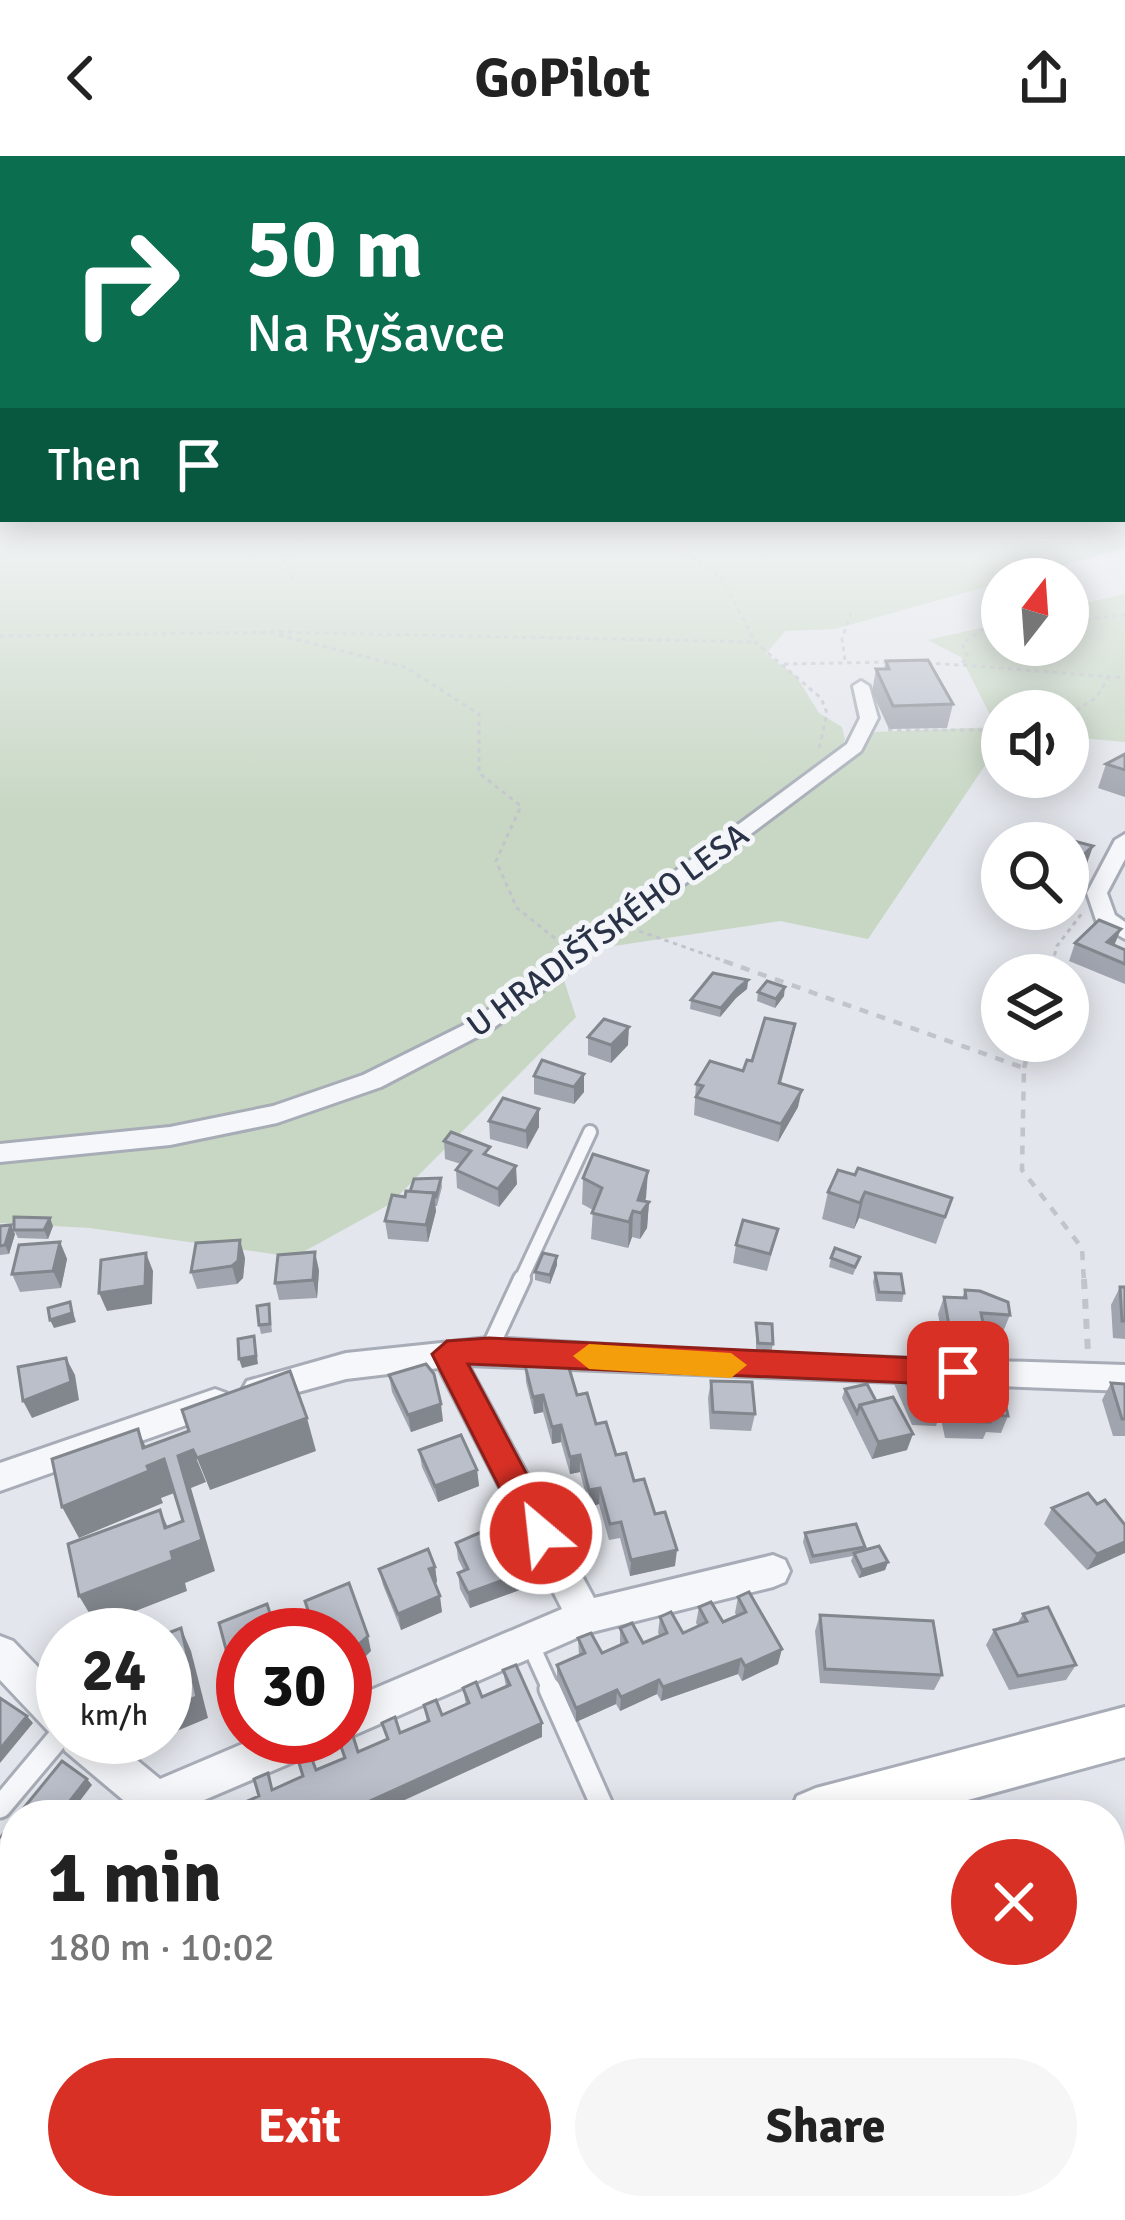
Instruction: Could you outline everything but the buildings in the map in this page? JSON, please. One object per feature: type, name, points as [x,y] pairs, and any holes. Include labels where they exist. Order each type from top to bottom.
[{"type":"street","points":[[861,686],[869,718],[864,729]]},
{"type":"street","name":"U HRADIŠŤSKÉHO LESA","points":[[0,1153],[170,1136],[277,1114],[372,1081],[484,1024],[622,926],[855,747],[864,729]]},
{"type":"street","points":[[1125,839],[1097,893],[1105,918],[1125,932]]},
{"type":"street","points":[[0,1477],[203,1405],[346,1366],[489,1350],[742,1366],[1125,1378]]},
{"type":"street","points":[[447,1354],[585,1617]]},
{"type":"street","points":[[372,1708],[585,1617],[773,1571]]},
{"type":"street","points":[[0,1654],[36,1692]]},
{"type":"street","points":[[867,1800],[1117,1727]]},
{"type":"street","points":[[109,1764],[148,1800]]},
{"type":"street","points":[[174,1800],[249,1764]]},
{"type":"lane","points":[[489,1350],[590,1132]]},
{"type":"lane","points":[[529,1641],[600,1800]]},
{"type":"lane","points":[[6,1800],[36,1764]]},
{"type":"path","points":[[744,621],[755,642],[807,680],[825,706],[812,778]]},
{"type":"path","points":[[845,660],[842,639],[847,621]]},
{"type":"path","points":[[959,664],[968,658],[962,644],[981,631]]},
{"type":"path","points":[[0,636],[267,633],[755,642]]},
{"type":"path","points":[[267,633],[405,667],[479,714],[478,773],[521,806],[496,861],[517,908],[578,957]]},
{"type":"path","points":[[784,664],[890,662]]},
{"type":"path","points":[[913,663],[1125,678]]},
{"type":"path","points":[[1089,702],[1108,676]]},
{"type":"path","points":[[864,729],[981,730]]},
{"type":"path","points":[[1055,954],[1097,893]]},
{"type":"path","points":[[622,926],[1024,1068]]},
{"type":"path","points":[[1026,1062],[1022,1170],[1082,1248],[1089,1376]]},
{"type":"green space","points":[[0,621],[862,621],[835,629],[785,631],[766,654],[796,676],[819,713],[842,727],[845,740],[831,757],[649,897],[557,959],[576,1017],[390,1204],[294,1257],[90,1228],[0,1223]]},
{"type":"green space","points":[[1089,621],[1125,621],[1125,742],[1089,739],[1089,690],[981,690],[981,697],[961,657],[928,640],[981,628],[981,666],[1089,666]]},
{"type":"green space","points":[[981,728],[981,771],[868,939],[780,921],[607,947],[875,732]]},
{"type":"slow traffic","points":[[589,1356],[731,1365]]},
{"type":"route","points":[[541,1533],[447,1354],[489,1350],[742,1366],[958,1372]]}]
